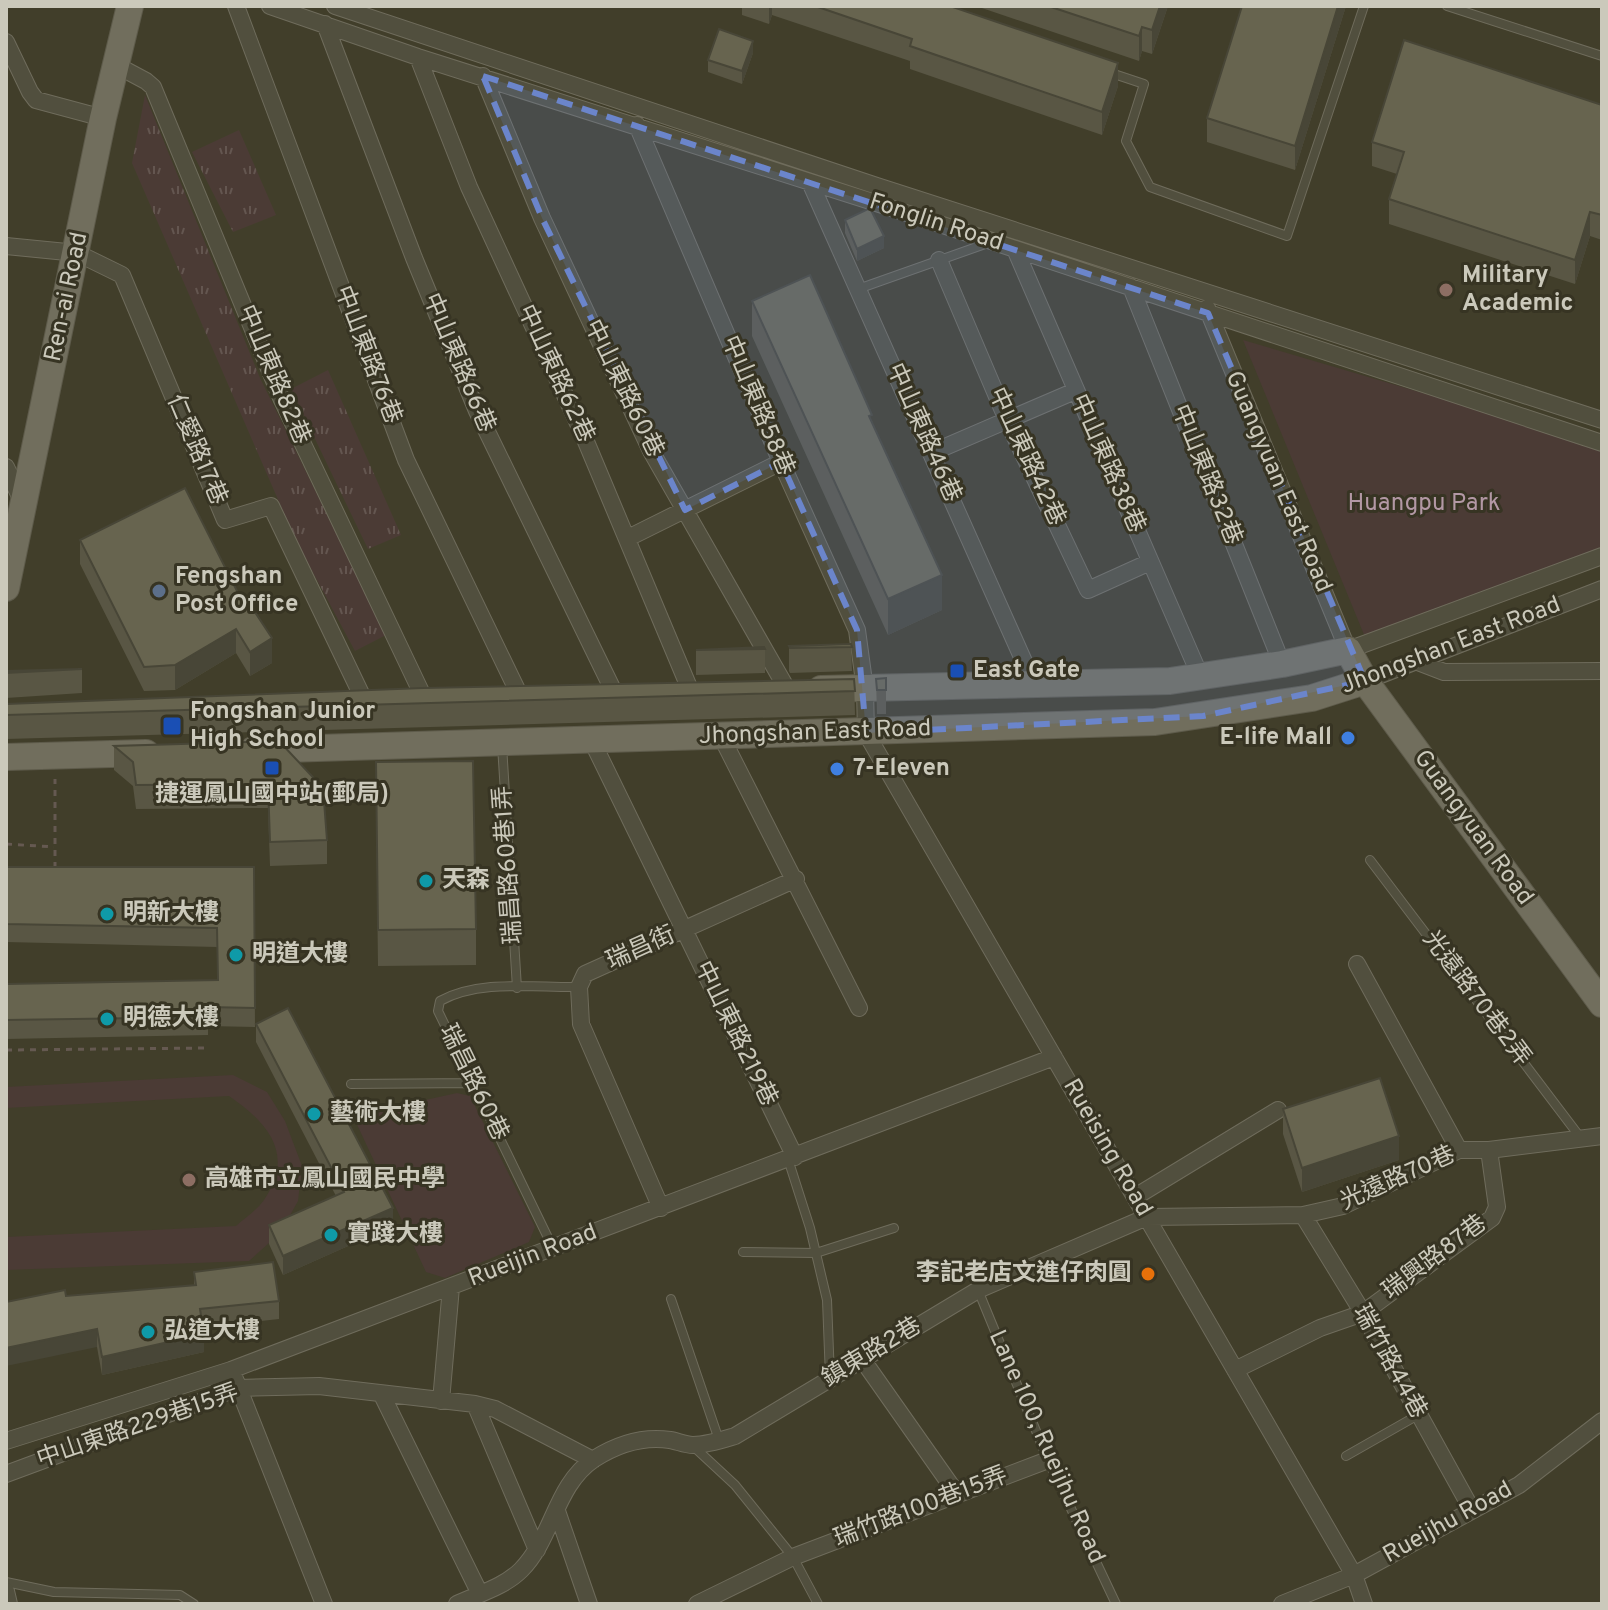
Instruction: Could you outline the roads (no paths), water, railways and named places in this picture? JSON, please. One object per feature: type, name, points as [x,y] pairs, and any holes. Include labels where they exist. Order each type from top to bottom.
[{"type":"main road","name":"Ren-ai Road","points":[[6,588],[16,519],[130,6]]},
{"type":"main road","name":"Jhongshan East Road","points":[[755,690],[1201,678],[1348,650]]},
{"type":"main road","name":"Guangyuan Road","points":[[1348,650],[1365,681],[1602,1004]]},
{"type":"main road","name":"Jhongshan East Road","points":[[225,751],[1155,722],[1312,698],[1365,681]]},
{"type":"main road","name":"Jhongshan East Road","points":[[582,693],[723,691]]},
{"type":"main road","points":[[492,694],[551,693]]},
{"type":"main road","points":[[332,699],[450,695]]},
{"type":"main road","points":[[6,757],[166,753]]},
{"type":"street","name":"中山東路76巷","points":[[236,6],[406,460],[519,694]]},
{"type":"street","name":"Fonglin Road","points":[[270,6],[1602,443]]},
{"type":"street","name":"Fonglin Road","points":[[335,6],[1602,420]]},
{"type":"street","name":"中山東路66巷","points":[[325,24],[414,258],[477,411],[614,692]]},
{"type":"street","points":[[6,42],[36,100],[103,118]]},
{"type":"street","name":"中山東路62巷","points":[[418,57],[469,187],[628,538],[691,692]]},
{"type":"street","name":"中山東路82巷","points":[[116,65],[153,87],[282,400],[423,696]]},
{"type":"street","name":"中山東路60巷","points":[[483,76],[542,218],[651,451],[787,689]]},
{"type":"street","name":"中山東路58巷","points":[[637,125],[781,462],[857,630],[865,689]]},
{"type":"street","name":"中山東路46巷","points":[[810,182],[1034,684]]},
{"type":"street","points":[[6,246],[77,253]]},
{"type":"street","name":"中山東路38巷","points":[[1015,249],[1201,678]]},
{"type":"street","name":"仁愛路17巷","points":[[77,253],[122,275],[225,520],[271,506],[363,698]]},
{"type":"street","name":"中山東路42巷","points":[[939,260],[1007,420],[1088,590],[1150,562]]},
{"type":"street","name":"中山東路32巷","points":[[1131,287],[1282,664]]},
{"type":"street","name":"Guangyuan East Road","points":[[1203,291],[1208,313],[1348,650]]},
{"type":"street","points":[[931,453],[1075,391]]},
{"type":"street","points":[[628,538],[781,462]]},
{"type":"street","points":[[6,467],[16,519]]},
{"type":"street","name":"Jhongshan East Road","points":[[1348,650],[1602,556]]},
{"type":"street","name":"Jhongshan East Road","points":[[1365,681],[1602,589]]},
{"type":"street","points":[[1418,662],[1444,672],[1602,671]]},
{"type":"street","name":"Rueising Road","points":[[865,689],[866,733],[1354,1575],[1364,1604]]},
{"type":"street","points":[[721,736],[859,1008]]},
{"type":"street","name":"中山東路219巷","points":[[591,739],[792,1158]]},
{"type":"street","name":"瑞昌街","points":[[579,987],[585,974],[796,879]]},
{"type":"street","points":[[1357,964],[1459,1150]]},
{"type":"street","points":[[579,987],[581,1024],[661,1208]]},
{"type":"street","name":"Rueijin Road","points":[[6,1441],[231,1370],[1054,1057]]},
{"type":"street","points":[[1135,1197],[1278,1110]]},
{"type":"street","name":"光遠路70巷","points":[[1147,1217],[1303,1215],[1343,1206],[1459,1150],[1489,1150],[1602,1136]]},
{"type":"street","name":"瑞興路87巷","points":[[1363,1313],[1492,1218],[1497,1207],[1489,1150]]},
{"type":"street","name":"瑞竹路44巷","points":[[1303,1215],[1363,1313],[1472,1510]]},
{"type":"street","name":"鎮東路2巷","points":[[593,1460],[644,1439],[693,1445],[735,1436],[978,1290],[1147,1217]]},
{"type":"street","points":[[441,1401],[451,1287]]},
{"type":"street","points":[[1235,1370],[1320,1328],[1363,1313]]},
{"type":"street","points":[[862,1359],[957,1494]]},
{"type":"street","points":[[231,1370],[324,1604]]},
{"type":"street","name":"中山東路229巷15弄","points":[[6,1474],[238,1388],[319,1386],[495,1409],[593,1460]]},
{"type":"street","points":[[382,1395],[480,1594]]},
{"type":"street","points":[[475,1404],[537,1550]]},
{"type":"street","name":"Rueijhu Road","points":[[1282,1604],[1354,1575],[1519,1485],[1602,1421]]},
{"type":"street","points":[[462,1603],[507,1582],[522,1569],[537,1550],[566,1489],[593,1460]]},
{"type":"street","name":"瑞竹路100巷15弄","points":[[697,1604],[793,1557],[1048,1460]]},
{"type":"street","points":[[557,1511],[589,1604]]},
{"type":"street","points":[[6,1591],[9,1604]]},
{"type":"lane","points":[[1100,69],[1144,84],[1126,141],[1150,187],[1287,236],[1364,6]]},
{"type":"lane","points":[[1447,6],[1602,56]]},
{"type":"lane","points":[[858,289],[992,242]]},
{"type":"lane","name":"瑞昌路60巷1弄","points":[[502,742],[517,988]]},
{"type":"lane","name":"光遠路70巷2弄","points":[[1370,860],[1581,1138]]},
{"type":"lane","name":"瑞昌路60巷","points":[[554,1248],[438,1011],[440,1001],[486,987],[579,987]]},
{"type":"lane","points":[[351,1084],[473,1083]]},
{"type":"lane","points":[[792,1158],[827,1300],[830,1378]]},
{"type":"lane","points":[[743,1252],[816,1253],[894,1228]]},
{"type":"lane","name":"Lane 100, Rueijhu Road","points":[[978,1290],[1048,1460],[1116,1604]]},
{"type":"lane","points":[[671,1299],[719,1441]]},
{"type":"lane","points":[[1346,1456],[1418,1415]]},
{"type":"lane","points":[[693,1445],[735,1485],[793,1557],[818,1604]]},
{"type":"lane","points":[[6,1582],[54,1592],[180,1595],[194,1604]]},
{"type":"place","name":"Military Academic","points":[[1446,290]]},
{"type":"place","name":"Fengshan Post Office","points":[[159,591]]},
{"type":"place","name":"East Gate","points":[[957,671]]},
{"type":"place","name":"Fongshan Junior High School","points":[[172,726]]},
{"type":"place","name":"E-life Mall","points":[[1348,738]]},
{"type":"place","name":"捷運鳳山國中站(郵局)","points":[[272,768]]},
{"type":"place","name":"7-Eleven","points":[[837,769]]},
{"type":"place","name":"天森","points":[[426,881]]},
{"type":"place","name":"明新大樓","points":[[107,914]]},
{"type":"place","name":"明道大樓","points":[[236,955]]},
{"type":"place","name":"明德大樓","points":[[107,1019]]},
{"type":"place","name":"藝術大樓","points":[[314,1114]]},
{"type":"place","name":"高雄市立鳳山國民中學","points":[[189,1180]]},
{"type":"place","name":"實踐大樓","points":[[331,1235]]},
{"type":"place","name":"李記老店文進仔肉圓","points":[[1148,1274]]},
{"type":"place","name":"弘道大樓","points":[[148,1332]]},
{"type":"park label","name":"Huangpu Park","points":[[1424,504]]}]
